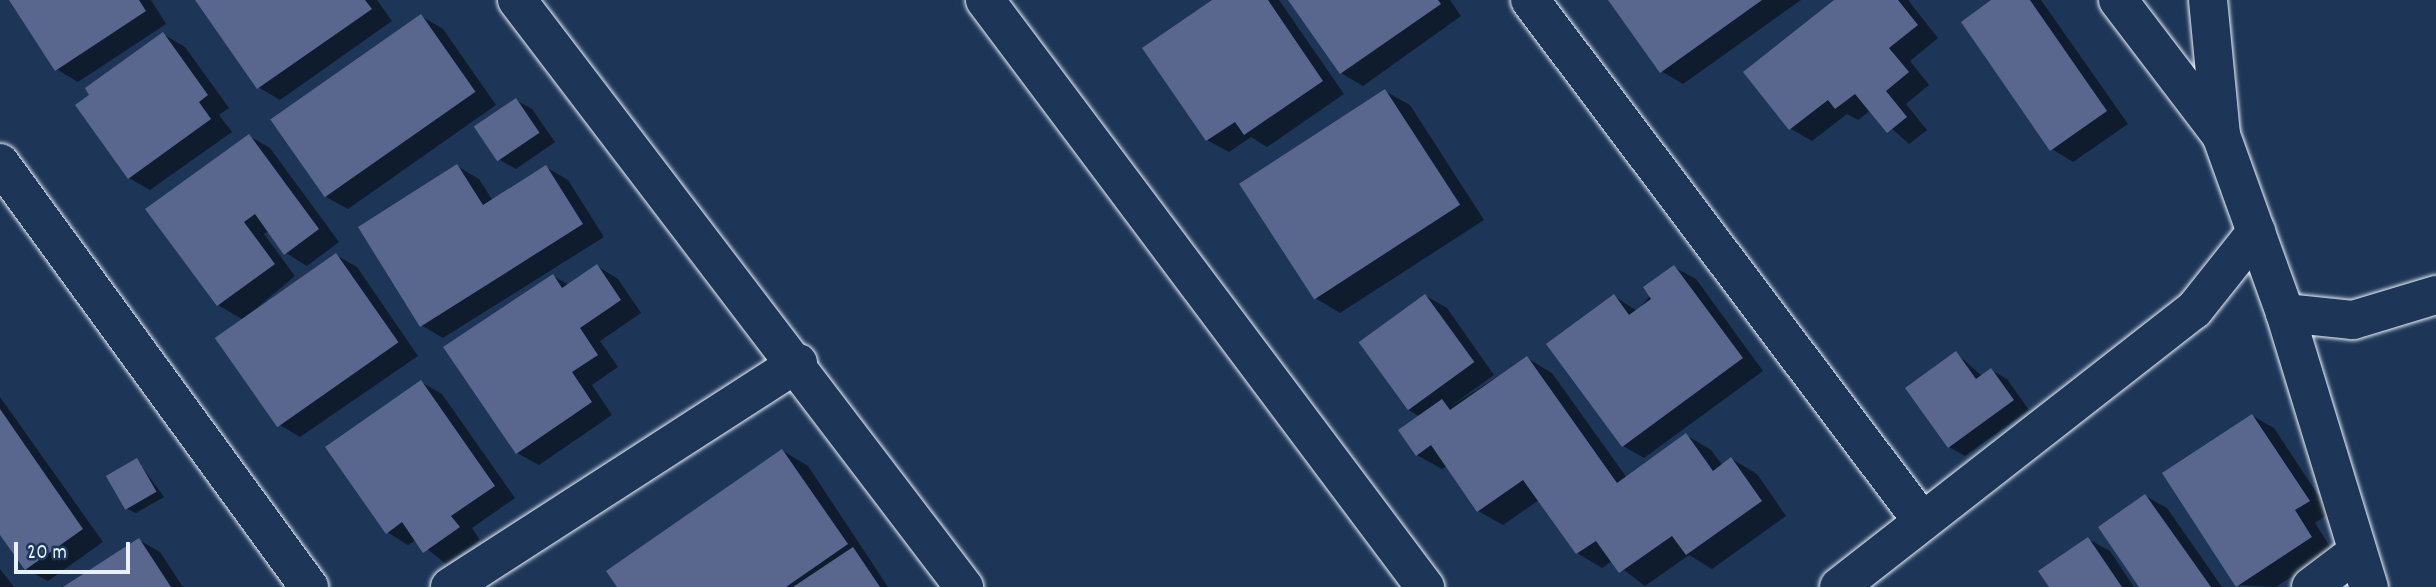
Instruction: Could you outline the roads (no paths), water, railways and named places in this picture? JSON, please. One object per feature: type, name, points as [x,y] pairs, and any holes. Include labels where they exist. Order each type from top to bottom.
[{"type":"street","points":[[517,0],[798,363],[964,587]]},
{"type":"street","points":[[985,0],[1425,587]]},
{"type":"street","points":[[1530,0],[1922,522]]},
{"type":"street","points":[[2118,0],[2221,135]]},
{"type":"street","points":[[2207,0],[2221,135],[2285,313],[2363,570],[2311,587]]},
{"type":"street","points":[[2,168],[309,587]]},
{"type":"street","points":[[1839,587],[2194,310],[2256,232]]},
{"type":"street","points":[[2285,313],[2353,320],[2436,295]]},
{"type":"street","points":[[450,587],[798,363]]}]
